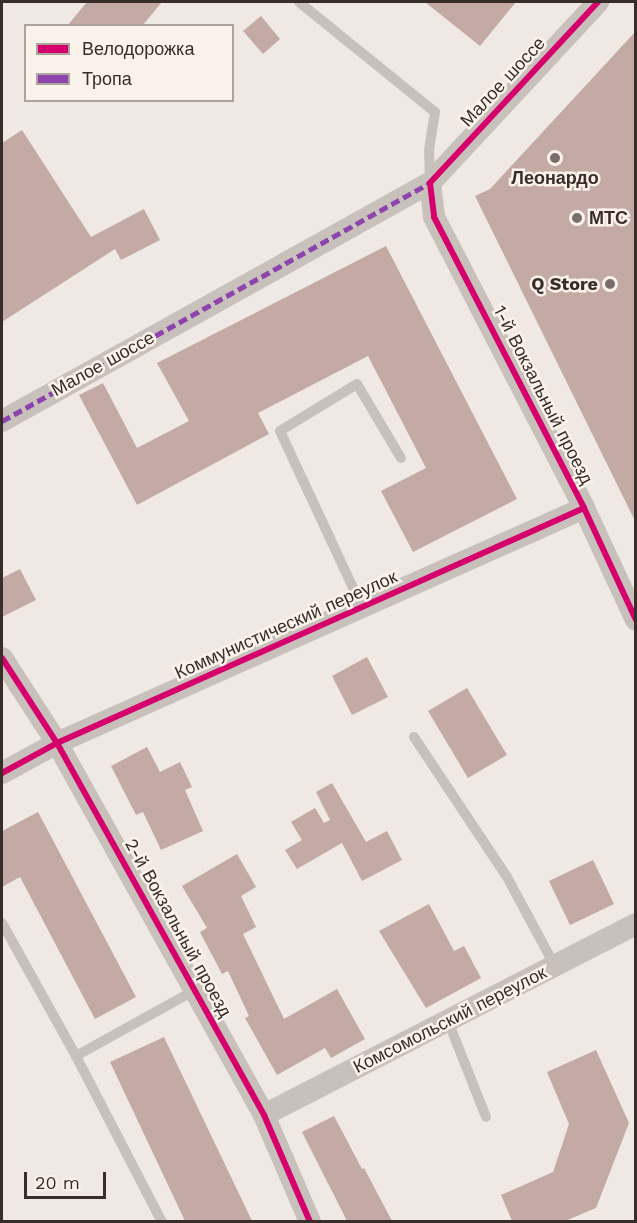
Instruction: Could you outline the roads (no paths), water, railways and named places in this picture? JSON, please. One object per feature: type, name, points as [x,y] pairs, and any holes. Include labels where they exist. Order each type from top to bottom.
[{"type":"street","name":"Малое шоссе","points":[[2,421],[430,183],[598,2]]},
{"type":"street","name":"1-й Вокзальный проезд","points":[[430,183],[434,217],[584,508],[636,620]]},
{"type":"street","name":"Коммунистический переулок","points":[[2,773],[57,743],[584,508]]},
{"type":"street","name":"2-й Вокзальный проезд","points":[[2,658],[57,743],[264,1115],[310,1221]]},
{"type":"street","name":"Комсомольский переулок","points":[[264,1115],[636,924]]},
{"type":"lane","points":[[299,2],[435,112],[429,150],[430,183]]},
{"type":"lane","points":[[362,607],[280,431],[357,384],[401,458]]},
{"type":"lane","points":[[414,737],[507,877],[555,966]]},
{"type":"lane","points":[[2,923],[76,1056],[162,1221]]},
{"type":"lane","points":[[76,1056],[195,990]]},
{"type":"lane","points":[[448,1021],[486,1117]]},
{"type":"place","name":"Леонардо","points":[[555,158]]},
{"type":"place","name":"МТС","points":[[577,218]]},
{"type":"place","name":"Q Store","points":[[610,284]]}]
